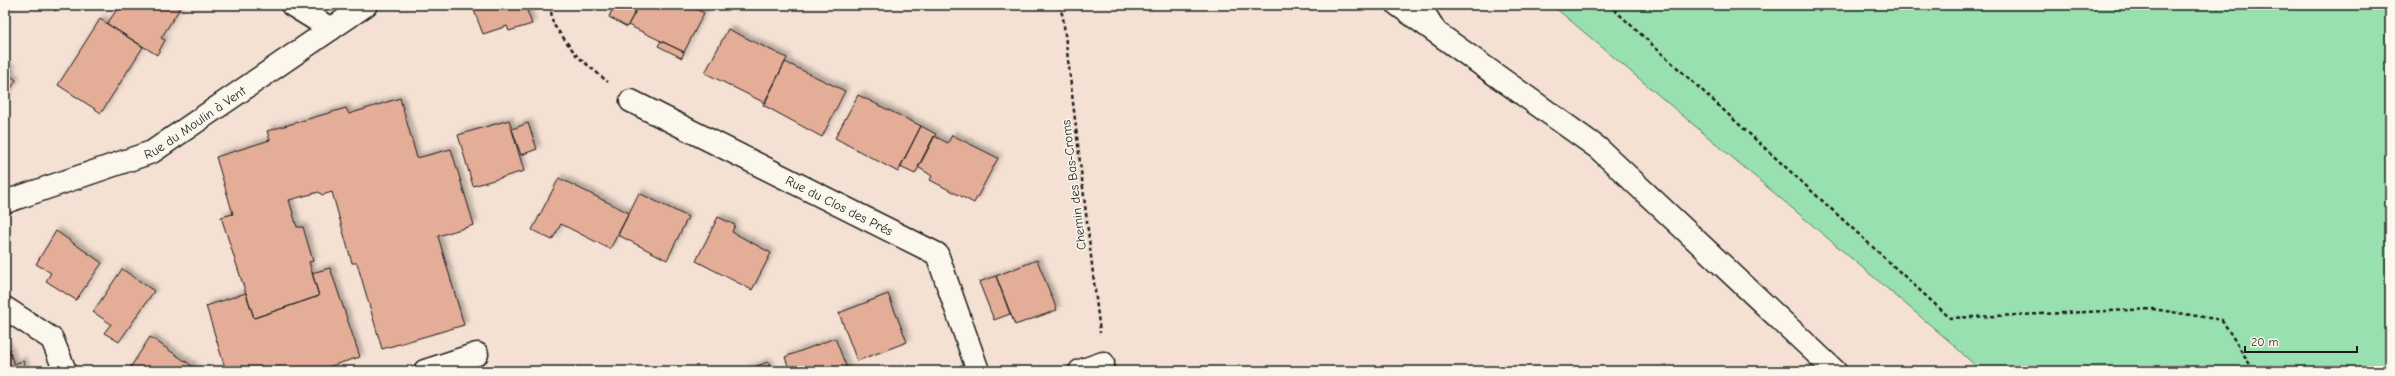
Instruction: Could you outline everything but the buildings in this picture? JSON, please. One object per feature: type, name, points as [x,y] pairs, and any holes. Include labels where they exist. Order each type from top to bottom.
[{"type":"street","points":[[292,5],[331,28]]},
{"type":"street","name":"Rue du Moulin à Vent","points":[[5,202],[152,152],[366,5]]},
{"type":"street","points":[[1398,5],[1598,148],[1835,371]]},
{"type":"street","points":[[1419,5],[1436,32]]},
{"type":"street","name":"Rue du Clos des Prés","points":[[631,101],[937,254],[978,371]]},
{"type":"street","points":[[5,308],[52,339],[65,371]]},
{"type":"street","points":[[425,371],[477,354]]},
{"type":"street","points":[[1080,371],[1103,362]]},
{"type":"path","points":[[550,5],[553,24],[577,56],[631,101]]},
{"type":"path","name":"Chemin des Bas-Croms","points":[[1059,5],[1064,17],[1103,362]]},
{"type":"path","points":[[1609,5],[1950,318],[2153,309],[2222,320],[2254,371]]},
{"type":"green space","points":[[1552,5],[2390,5],[2390,371],[1981,371],[1948,340]]}]
